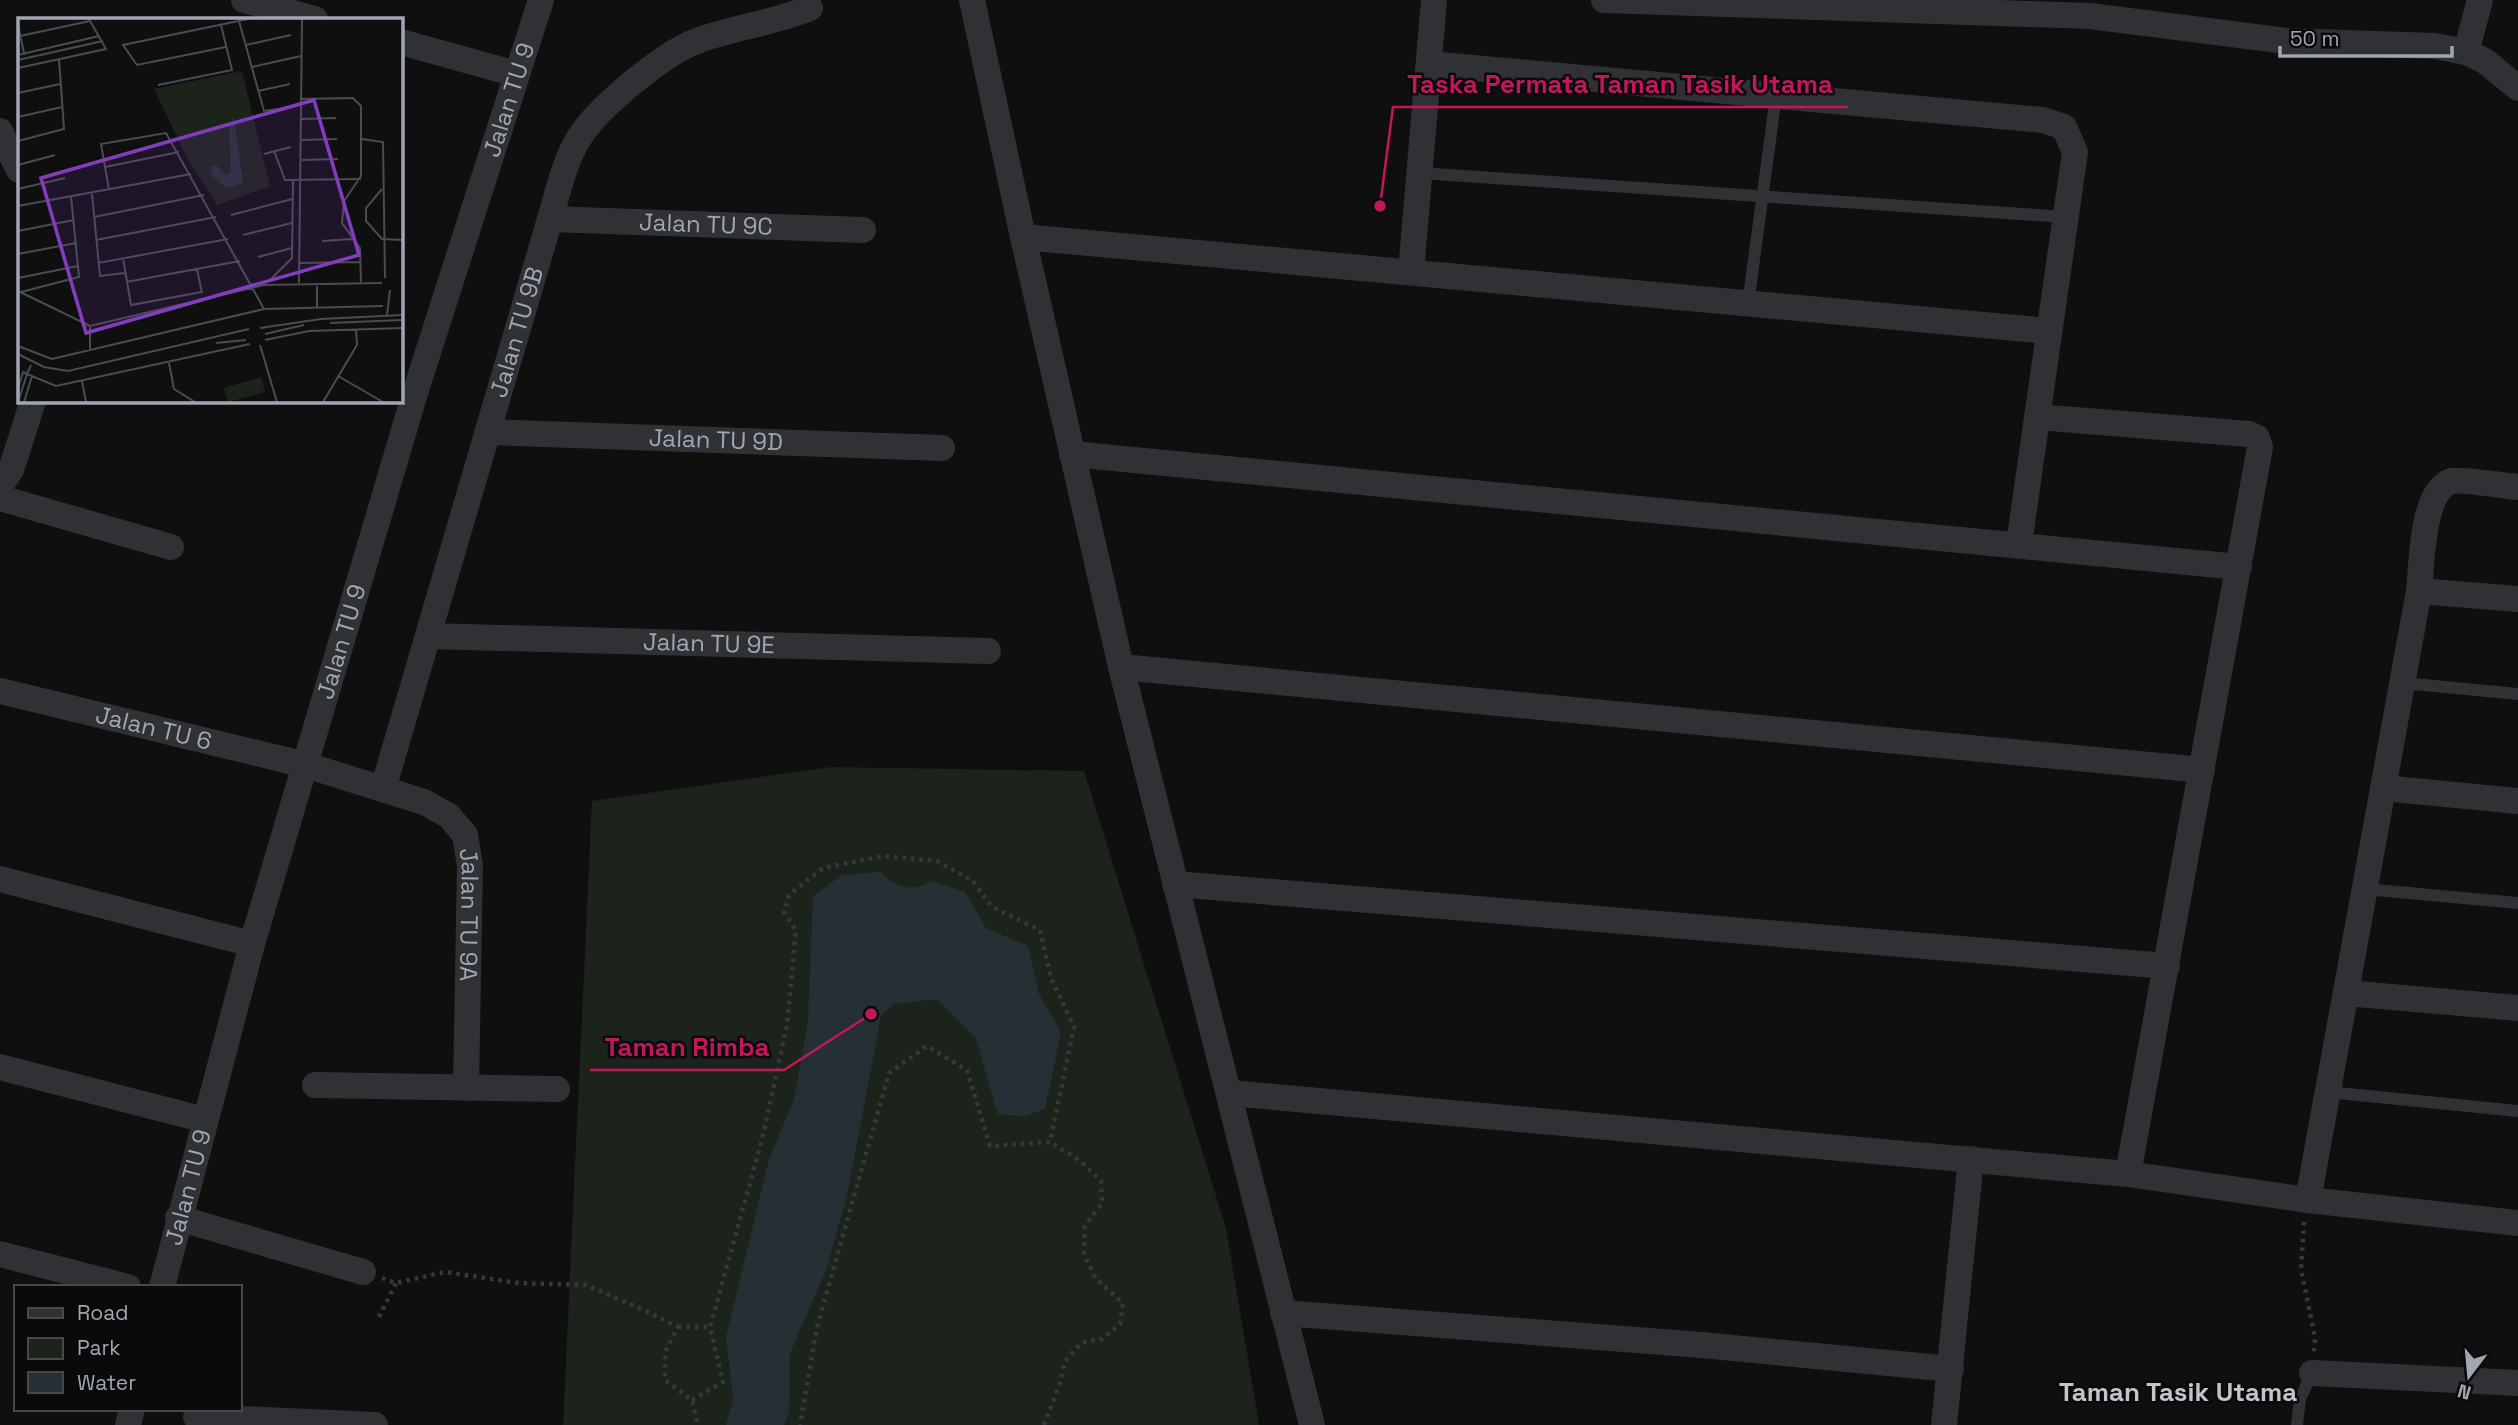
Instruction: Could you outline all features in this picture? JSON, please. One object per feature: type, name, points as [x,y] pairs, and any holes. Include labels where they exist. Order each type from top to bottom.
[{"type":"street","points":[[244,0],[311,18]]},
{"type":"street","name":"Jalan TU 9","points":[[162,1285],[252,944],[415,393],[541,0]]},
{"type":"street","points":[[972,0],[1121,667],[1312,1425]]},
{"type":"street","points":[[1411,272],[1434,0]]},
{"type":"street","points":[[1604,0],[2090,8],[2287,41],[2435,46],[2466,52],[2486,61],[2518,88]]},
{"type":"street","points":[[2466,52],[2480,0]]},
{"type":"street","name":"Jalan TU 9B","points":[[383,789],[550,219],[578,139],[599,111],[650,70],[693,42],[735,28],[787,18],[810,8]]},
{"type":"street","points":[[402,42],[516,74]]},
{"type":"street","points":[[1429,64],[2043,120],[2064,127],[2075,152],[2020,544]]},
{"type":"street","name":"Jalan TU 9C","points":[[550,219],[863,230]]},
{"type":"street","points":[[1023,237],[2049,331]]},
{"type":"street","points":[[0,486],[11,470],[33,402]]},
{"type":"street","points":[[2037,417],[2249,434],[2257,438],[2260,447],[2128,1174]]},
{"type":"street","name":"Jalan TU 9D","points":[[488,432],[942,448]]},
{"type":"street","points":[[1072,454],[2239,567]]},
{"type":"street","points":[[2308,1200],[2403,683],[2419,591],[2428,512],[2436,493],[2452,481],[2518,486]]},
{"type":"street","points":[[0,498],[171,547]]},
{"type":"street","points":[[2419,591],[2518,599]]},
{"type":"street","name":"Jalan TU 9E","points":[[429,636],[988,651]]},
{"type":"street","points":[[1121,667],[2202,770]]},
{"type":"street","name":"Jalan TU 6","points":[[0,691],[306,765]]},
{"type":"street","name":"Jalan TU 9A","points":[[306,765],[424,802],[449,816],[465,835],[470,865],[466,1088]]},
{"type":"street","points":[[2384,788],[2518,801]]},
{"type":"street","points":[[0,879],[252,944]]},
{"type":"street","points":[[1175,884],[2167,966]]},
{"type":"street","points":[[2346,993],[2518,1008]]},
{"type":"street","points":[[0,1067],[205,1120]]},
{"type":"street","points":[[315,1086],[557,1089]]},
{"type":"street","points":[[1230,1093],[2128,1174],[2308,1200],[2518,1223]]},
{"type":"street","points":[[1944,1425],[1971,1159]]},
{"type":"street","points":[[178,1218],[363,1272]]},
{"type":"street","points":[[0,1254],[120,1285]]},
{"type":"street","points":[[1283,1313],[1702,1345],[1951,1369]]},
{"type":"street","points":[[2312,1373],[2518,1383]]},
{"type":"street","points":[[196,1417],[375,1425]]},
{"type":"lane","points":[[1748,304],[1776,96]]},
{"type":"lane","points":[[1420,173],[2065,217]]},
{"type":"lane","points":[[2403,683],[2518,694]]},
{"type":"lane","points":[[2365,889],[2518,903]]},
{"type":"lane","points":[[2328,1092],[2518,1111]]},
{"type":"lane","points":[[2297,1425],[2300,1399],[2312,1373]]},
{"type":"path","points":[[692,1399],[723,1382],[710,1327],[762,1140],[787,1025],[796,930],[784,912],[789,895],[823,868],[883,856],[937,862],[973,881],[992,907],[1040,930],[1051,978],[1074,1027],[1050,1142]]},
{"type":"path","points":[[800,1425],[817,1327],[889,1073],[927,1046],[967,1070],[990,1146],[1050,1142],[1082,1162],[1101,1181],[1102,1203],[1085,1226],[1084,1254],[1096,1279],[1123,1303],[1120,1324],[1102,1339],[1081,1343],[1065,1360],[1060,1383],[1044,1425]]},
{"type":"path","points":[[2308,1200],[2301,1269],[2315,1338],[2312,1373]]},
{"type":"path","points":[[363,1272],[396,1283],[445,1272],[519,1283],[586,1285],[677,1327],[710,1327]]},
{"type":"path","points":[[379,1317],[396,1283]]},
{"type":"path","points":[[677,1327],[665,1352],[665,1380],[692,1399],[698,1425]]},
{"type":"green space","points":[[831,767],[1084,771],[1226,1228],[1259,1425],[563,1425],[592,801]]},
{"type":"water","points":[[881,872],[893,882],[905,887],[918,887],[933,881],[965,892],[986,928],[1028,946],[1039,994],[1061,1032],[1045,1109],[1025,1116],[998,1114],[975,1037],[937,999],[893,1004],[881,1016],[847,1196],[826,1270],[790,1353],[789,1412],[784,1425],[726,1425],[733,1398],[726,1337],[769,1159],[794,1100],[808,1021],[813,896],[842,875]]},
{"type":"place","name":"Taska Permata Taman Tasik Utama","points":[[1380,206]]},
{"type":"place","name":"Taman Rimba","points":[[871,1014]]},
{"type":"district","name":"Taman Tasik Utama","points":[[2178,1392]]}]
